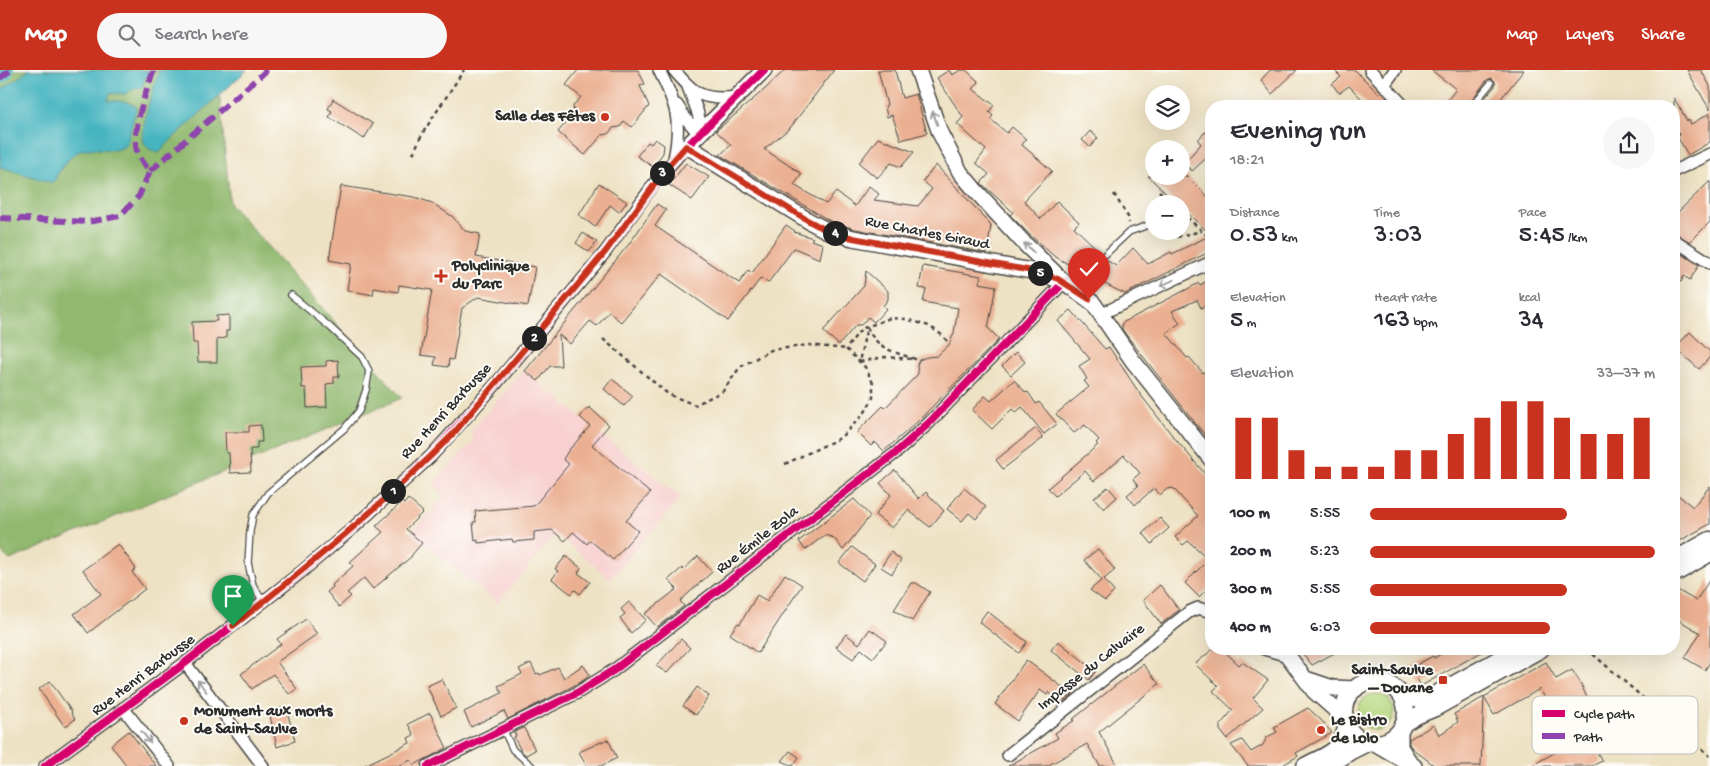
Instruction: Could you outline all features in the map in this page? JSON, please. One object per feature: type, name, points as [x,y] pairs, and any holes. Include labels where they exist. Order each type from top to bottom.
[{"type":"main road","points":[[1680,557],[1710,540]]},
{"type":"main road","points":[[1680,570],[1710,553]]},
{"type":"main road","points":[[1401,695],[1416,699],[1429,698],[1509,655]]},
{"type":"main road","points":[[1329,766],[1351,751],[1371,742],[1388,740],[1416,716],[1435,708],[1510,655]]},
{"type":"main road","points":[[1305,766],[1338,747],[1342,741],[1346,721],[1347,701],[1356,689],[1369,682],[1380,682],[1393,687],[1401,695],[1406,709],[1402,727]]},
{"type":"main road","points":[[1346,721],[1355,735],[1371,742]]},
{"type":"street","points":[[659,70],[686,119],[700,132]]},
{"type":"street","points":[[674,70],[688,86],[708,98],[736,97]]},
{"type":"street","points":[[686,146],[764,70]]},
{"type":"street","points":[[918,70],[943,142],[960,172],[1005,223],[1070,286],[1089,299],[1133,360],[1205,451]]},
{"type":"street","points":[[1370,70],[1399,100]]},
{"type":"street","points":[[1384,84],[1395,70]]},
{"type":"street","points":[[688,86],[697,110],[700,132]]},
{"type":"street","points":[[671,94],[677,113],[678,125],[678,139],[674,159]]},
{"type":"street","name":"Rue Charles Giraud","points":[[686,146],[809,221],[834,233],[1038,272],[1052,276],[1070,286]]},
{"type":"street","name":"Rue Henri Barbusse","points":[[45,766],[263,602],[353,528],[431,456],[454,433],[606,251],[674,159],[686,146]]},
{"type":"street","points":[[1680,168],[1710,154]]},
{"type":"street","points":[[1680,244],[1710,263]]},
{"type":"street","points":[[1101,314],[1205,265]]},
{"type":"street","name":"Rue Émile Zola","points":[[428,766],[586,688],[614,670],[885,461],[930,422],[1070,286]]},
{"type":"street","name":"Impasse du Calvaire","points":[[1008,755],[1189,612],[1198,608],[1205,610]]},
{"type":"street","points":[[1288,655],[1317,694],[1346,721]]},
{"type":"street","points":[[184,663],[263,766]]},
{"type":"street","points":[[1304,678],[1333,688],[1356,689]]},
{"type":"street","points":[[124,708],[169,766]]},
{"type":"street","points":[[1402,727],[1401,750],[1413,765]]},
{"type":"street","points":[[1371,742],[1413,765]]},
{"type":"lane","points":[[1477,100],[1491,83]]},
{"type":"lane","points":[[1070,286],[1094,266],[1128,232],[1145,226]]},
{"type":"lane","points":[[263,602],[253,585],[248,563],[249,540],[254,514],[268,493],[349,424],[359,411],[366,390],[369,371],[362,357],[330,327],[291,295]]},
{"type":"lane","points":[[503,729],[514,750],[532,766]]},
{"type":"path","points":[[413,154],[422,134],[464,70]]},
{"type":"path","points":[[1159,191],[1163,195]]},
{"type":"path","points":[[1114,194],[1128,217],[1130,226],[1128,232]]},
{"type":"path","points":[[1190,220],[1205,234]]},
{"type":"path","points":[[1190,234],[1202,231]]},
{"type":"path","points":[[846,349],[861,329],[890,318],[906,319],[929,326],[948,342]]},
{"type":"path","points":[[859,362],[884,357],[915,359],[889,350],[874,340],[867,327]]},
{"type":"path","points":[[859,362],[867,327]]},
{"type":"path","points":[[603,339],[668,394],[695,405],[722,391],[740,367],[771,350],[809,345],[846,349],[865,367],[873,383],[873,398],[864,414],[840,438],[785,464]]},
{"type":"path","points":[[1594,655],[1641,696]]},
{"type":"path","points":[[1698,746],[1710,756]]},
{"type":"shaded area","points":[[524,370],[681,498],[610,579],[556,534],[498,603],[411,534],[445,495],[434,484],[473,442],[471,431]]},
{"type":"green space","points":[[0,70],[217,70],[230,204],[402,398],[10,560],[0,551]]},
{"type":"green space","points":[[1376,694],[1383,695],[1389,699],[1393,705],[1393,719],[1389,725],[1383,729],[1376,730],[1369,729],[1363,725],[1359,719],[1358,712],[1359,705],[1363,699],[1369,695]]},
{"type":"water","points":[[29,70],[149,70],[142,87],[125,94],[110,93],[108,100],[127,102],[137,107],[126,145],[114,150],[86,149],[78,152],[61,169],[53,183],[0,167],[0,91]]},
{"type":"water","points":[[160,70],[247,70],[159,153],[146,146],[143,135],[148,106]]},
{"type":"building","name":"Salle des Fêtes","points":[[578,70],[638,70],[645,84],[640,86],[649,106],[632,127],[624,121],[620,127],[613,128],[608,134],[602,135],[585,155],[558,132],[574,113],[573,106],[581,97],[566,85]]},
{"type":"building","points":[[785,70],[834,70],[790,128],[764,149],[802,174],[794,185],[826,204],[836,192],[855,206],[869,186],[879,194],[874,200],[918,206],[932,189],[923,181],[936,165],[991,225],[987,253],[855,229],[830,221],[720,155],[731,145],[716,131]]},
{"type":"building","points":[[878,70],[895,70],[902,98],[916,94],[927,133],[901,140],[892,115],[887,117],[885,106],[887,105]]},
{"type":"building","points":[[949,70],[952,75],[961,70],[966,70],[979,82],[973,89],[994,105],[989,112],[993,116],[990,119],[1007,133],[1012,127],[1026,139],[1022,145],[1052,171],[1024,201],[1041,219],[1057,201],[1079,222],[1074,227],[1098,250],[1094,254],[1097,256],[1082,272],[1054,256],[1031,236],[1010,215],[1013,212],[981,183],[989,174],[976,163],[986,150],[957,124],[963,117],[937,78]]},
{"type":"building","points":[[1270,70],[1297,70],[1272,94],[1261,80]]},
{"type":"building","points":[[1334,70],[1355,70],[1385,100],[1363,100],[1349,86],[1339,93],[1332,84],[1341,77]]},
{"type":"building","points":[[1431,70],[1524,70],[1500,100],[1483,100],[1495,86],[1495,81],[1491,78],[1487,80],[1472,100],[1448,100],[1456,89]]},
{"type":"building","points":[[1687,70],[1701,70],[1710,86],[1710,110]]},
{"type":"building","points":[[333,99],[373,124],[364,139],[329,117],[332,111],[328,109]]},
{"type":"building","points":[[1680,109],[1687,121],[1689,120],[1691,124],[1710,113],[1710,142],[1688,155],[1680,141]]},
{"type":"building","points":[[1090,131],[1098,138],[1090,147],[1082,140]]},
{"type":"building","points":[[1205,132],[1205,159],[1192,171],[1190,169],[1190,156],[1201,144],[1198,140]]},
{"type":"building","points":[[878,138],[914,152],[901,167],[891,163],[877,178],[859,163]]},
{"type":"building","points":[[655,139],[664,145],[663,153],[653,167],[637,156],[648,142],[651,144]]},
{"type":"building","points":[[686,163],[709,177],[692,200],[669,185]]},
{"type":"building","points":[[1190,179],[1205,194],[1205,229],[1190,215],[1190,195],[1168,195],[1157,185],[1190,185]]},
{"type":"building","points":[[1710,181],[1710,222],[1690,242],[1680,236],[1680,210]]},
{"type":"building","points":[[599,183],[627,202],[619,212],[610,205],[595,227],[579,215]]},
{"type":"building","name":"Polyclinique du Parc","points":[[341,186],[414,197],[432,203],[453,217],[465,231],[480,234],[476,257],[535,267],[528,306],[478,297],[462,308],[453,360],[449,359],[448,367],[434,365],[436,357],[421,355],[432,290],[399,285],[398,292],[374,288],[373,295],[347,290],[351,264],[329,260]]},
{"type":"building","points":[[657,204],[666,210],[655,226],[739,283],[748,270],[752,273],[786,225],[794,232],[813,238],[811,240],[823,244],[820,259],[794,248],[768,283],[761,278],[728,321],[661,274],[621,322],[609,312],[597,326],[590,321],[570,344],[559,335],[561,366],[550,366],[538,381],[525,371],[629,244]]},
{"type":"building","points":[[583,233],[597,242],[589,252],[576,243]]},
{"type":"building","points":[[1205,238],[1205,254],[1125,294],[1091,277],[1106,260],[1116,266],[1133,248],[1148,264],[1171,252],[1172,254]]},
{"type":"building","points":[[1680,253],[1699,265],[1690,280],[1684,276],[1681,282]]},
{"type":"building","points":[[923,266],[981,276],[979,283],[996,286],[988,328],[999,339],[917,422],[884,451],[875,442],[871,446],[857,432],[883,406],[885,408],[918,374],[917,365],[919,360],[937,356],[949,345],[954,333],[958,308],[923,302],[926,289],[919,288]]},
{"type":"building","points":[[866,271],[888,291],[888,299],[883,306],[886,309],[874,322],[868,317],[861,325],[856,325],[839,345],[823,331],[864,286]]},
{"type":"building","points":[[1205,282],[1205,306],[1201,308],[1197,300],[1172,311],[1180,323],[1166,333],[1187,358],[1189,357],[1203,373],[1205,372],[1205,435],[1122,329],[1122,323],[1199,283],[1200,285]]},
{"type":"building","points":[[1071,310],[1105,349],[1109,347],[1140,394],[1205,474],[1205,556],[1188,541],[1183,545],[1175,537],[1198,516],[1173,488],[1167,489],[1160,495],[1154,488],[1135,505],[1127,495],[1138,486],[1133,479],[1140,473],[1124,455],[1094,481],[1085,471],[1055,496],[1048,488],[1098,445],[1096,443],[1099,440],[1085,425],[1074,433],[1056,414],[1089,387],[1084,381],[1087,379],[1079,366],[1090,359],[1058,321]]},
{"type":"building","points":[[229,315],[229,331],[226,331],[226,338],[217,339],[217,362],[198,362],[197,343],[193,343],[192,322],[217,321],[216,316]]},
{"type":"building","points":[[1690,332],[1710,352],[1710,357],[1699,369],[1680,352],[1680,343]]},
{"type":"building","points":[[1016,352],[1025,362],[1011,375],[1002,366]]},
{"type":"building","points":[[338,360],[339,377],[334,377],[334,383],[326,384],[327,407],[307,408],[306,388],[302,388],[301,367],[326,366],[326,361]]},
{"type":"building","points":[[612,379],[633,396],[624,406],[604,389]]},
{"type":"building","points":[[1014,380],[1026,393],[1028,392],[1036,404],[1039,402],[1057,424],[1044,434],[1022,407],[1015,413],[1012,409],[992,429],[972,410],[985,396],[991,401]]},
{"type":"building","points":[[589,407],[609,425],[592,445],[650,493],[626,521],[638,531],[613,560],[590,540],[587,544],[573,532],[565,541],[552,530],[534,532],[534,540],[513,542],[512,539],[478,543],[478,540],[475,541],[473,522],[476,522],[475,511],[534,506],[569,464],[563,459],[570,448],[590,426],[580,417]]},
{"type":"building","points":[[261,425],[262,442],[257,442],[257,449],[250,449],[251,472],[230,473],[229,453],[226,453],[225,432],[249,432],[249,426]]},
{"type":"building","points":[[1036,428],[1043,438],[1003,469],[996,460]]},
{"type":"building","points":[[895,470],[919,499],[926,492],[944,511],[930,527],[908,510],[892,528],[875,515],[891,495],[880,483]]},
{"type":"building","points":[[1710,486],[1710,524],[1680,541],[1680,497],[1693,507]]},
{"type":"building","points":[[1108,487],[1117,497],[1104,509],[1094,498]]},
{"type":"building","points":[[964,488],[986,507],[976,519],[969,513],[962,521],[947,509]]},
{"type":"building","points":[[408,499],[423,512],[406,529],[422,543],[412,556],[373,589],[364,578],[347,593],[351,596],[339,607],[327,592],[353,566],[350,562],[383,532],[376,526],[402,502],[404,504]]},
{"type":"building","points":[[854,499],[870,516],[843,550],[834,538],[825,535],[805,550],[799,541]]},
{"type":"building","points":[[1160,518],[1169,528],[1152,544],[1143,533]]},
{"type":"building","points":[[118,544],[136,569],[132,572],[145,589],[88,633],[74,614],[101,594],[83,570]]},
{"type":"building","points":[[852,547],[875,564],[863,581],[839,563]]},
{"type":"building","points":[[1098,549],[1115,570],[1104,579],[1114,592],[1105,601],[1090,590],[1102,580],[1084,560]]},
{"type":"building","points":[[891,552],[901,560],[892,574],[881,567]]},
{"type":"building","points":[[566,556],[581,568],[578,573],[590,582],[580,594],[575,590],[571,594],[552,579],[558,571],[555,569]]},
{"type":"building","points":[[698,556],[712,572],[680,601],[684,606],[657,627],[645,614],[677,589],[668,580],[682,568],[683,570]]},
{"type":"building","points":[[1205,563],[1205,591],[1199,597],[1185,583]]},
{"type":"building","points":[[785,574],[802,585],[758,653],[730,634],[738,623],[740,624],[757,595],[767,601]]},
{"type":"building","points":[[1710,579],[1710,662],[1705,670],[1685,658],[1700,633],[1680,621],[1680,592],[1696,601]]},
{"type":"building","points":[[911,583],[916,583],[930,592],[912,621],[894,610]]},
{"type":"building","points":[[1160,585],[1179,610],[1161,624],[1143,600]]},
{"type":"building","points":[[629,602],[646,620],[631,633],[620,618],[625,614],[621,609]]},
{"type":"building","points":[[987,611],[1027,642],[1019,653],[979,622]]},
{"type":"building","points":[[306,619],[317,634],[277,662],[297,689],[289,694],[273,674],[252,689],[241,674],[281,644],[277,639]]},
{"type":"building","points":[[870,629],[887,641],[873,658],[861,649],[853,659],[836,647],[846,634],[859,644]]},
{"type":"building","points":[[681,639],[690,648],[667,673],[656,666]]},
{"type":"building","points":[[1058,641],[1096,671],[1089,680],[1051,650]]},
{"type":"building","points":[[1206,655],[1228,655],[1239,665],[1242,662],[1268,680],[1253,698],[1263,708],[1227,739],[1220,730],[1220,725],[1233,710],[1213,691],[1218,686],[1195,664]]},
{"type":"building","points":[[1304,655],[1331,655],[1312,665]]},
{"type":"building","points":[[1439,655],[1476,655],[1421,686],[1411,668],[1433,656],[1434,658]]},
{"type":"building","points":[[1026,660],[1065,689],[1068,687],[1073,694],[1060,704],[1049,692],[1047,695],[1040,690],[1018,721],[995,704]]},
{"type":"building","points":[[1546,662],[1556,679],[1572,670],[1586,696],[1544,696],[1540,689],[1494,715],[1484,697]]},
{"type":"building","points":[[531,663],[536,674],[539,673],[540,675],[558,667],[564,678],[583,665],[590,675],[581,682],[508,719],[504,711],[471,727],[464,712],[502,693],[498,686],[522,674],[519,669]]},
{"type":"building","points":[[1143,664],[1159,684],[1099,732],[1118,766],[1100,766],[1087,744],[1047,766],[1008,766],[1058,738],[1055,733],[1075,720],[1073,719]]},
{"type":"building","points":[[442,679],[456,708],[441,716],[427,686]]},
{"type":"building","points":[[50,681],[75,719],[65,727],[39,689]]},
{"type":"building","points":[[697,687],[709,696],[696,715],[683,706]]},
{"type":"building","points":[[1484,697],[1481,766],[1435,766],[1409,744],[1409,739],[1434,725],[1439,735],[1458,722],[1454,714]]},
{"type":"building","points":[[286,707],[295,741],[277,747],[269,711]]},
{"type":"building","points":[[1308,708],[1332,733],[1296,753],[1298,756],[1281,766],[1248,766],[1231,745],[1242,740],[1251,752],[1263,745],[1267,737],[1277,732],[1274,727]]},
{"type":"building","points":[[430,713],[447,748],[414,765],[411,760],[398,766],[363,766],[410,743],[408,738],[414,735],[408,724]]},
{"type":"building","points":[[524,728],[535,750],[526,755],[521,751],[514,737],[516,736],[514,732]]},
{"type":"building","points":[[129,731],[156,766],[127,766],[111,745]]},
{"type":"building","points":[[608,739],[617,758],[601,766],[587,766],[579,752]]},
{"type":"building","points":[[790,751],[799,757],[793,766],[782,761]]},
{"type":"building","points":[[1552,754],[1598,754],[1602,761],[1592,766],[1531,766]]},
{"type":"marked path","points":[[0,78],[11,70]]},
{"type":"marked path","points":[[0,218],[88,222],[120,216],[139,196],[150,171],[138,155],[136,135],[140,112],[154,70]]},
{"type":"marked path","points":[[150,171],[267,70]]},
{"type":"cycle path","points":[[45,766],[185,663],[300,573],[353,528],[431,456],[495,385],[606,251],[674,159],[764,70]]},
{"type":"cycle path","points":[[428,766],[577,693],[614,670],[898,451],[930,422],[1064,282]]},
{"type":"place","name":"Salle des Fêtes","points":[[605,117]]},
{"type":"place","name":"Polyclinique du Parc","points":[[441,276]]},
{"type":"place","name":"Saint-Saulve – Douane","points":[[1443,680]]},
{"type":"place","name":"Monument aux morts de Saint-Saulve","points":[[184,721]]},
{"type":"place","name":"Le Bistro de Lolo","points":[[1321,730]]},
{"type":"route","points":[[233,626],[353,528],[454,433],[606,251],[665,170],[686,146],[826,230],[853,238],[1038,272],[1058,279],[1089,299]]}]
